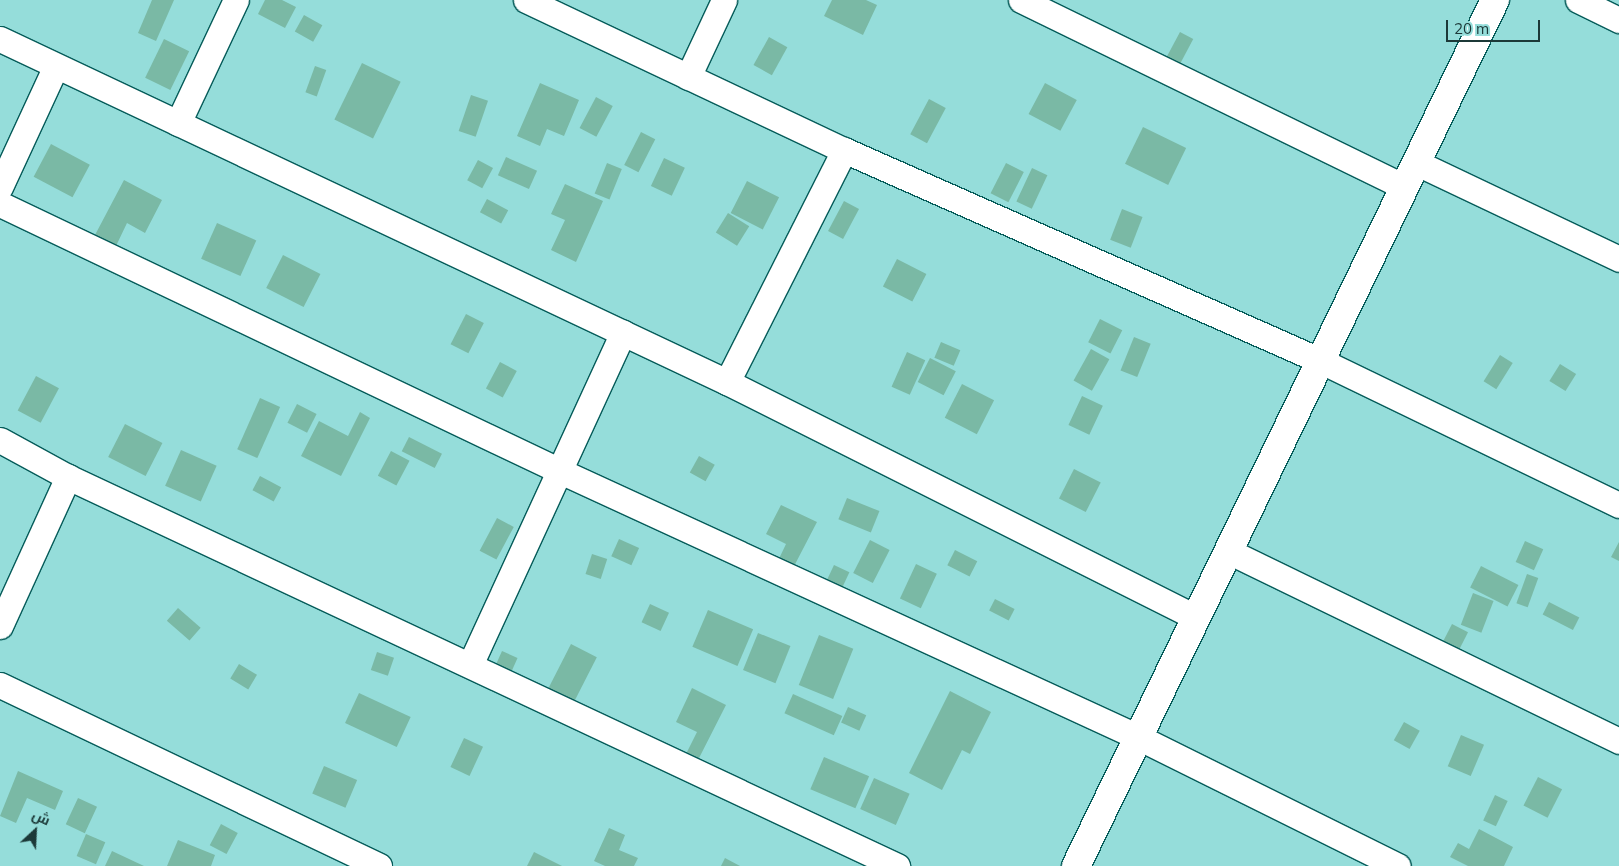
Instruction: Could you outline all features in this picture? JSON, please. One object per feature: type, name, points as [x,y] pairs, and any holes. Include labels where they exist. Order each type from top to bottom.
[{"type":"street","points":[[178,123],[236,0]]},
{"type":"street","points":[[526,0],[844,150],[1321,361],[1619,505]]},
{"type":"street","points":[[688,77],[724,0]]},
{"type":"street","points":[[1021,0],[1409,174],[1619,260]]},
{"type":"street","points":[[1076,866],[1321,361],[1409,174],[1495,0]]},
{"type":"street","points":[[1578,0],[1619,20]]},
{"type":"street","points":[[0,39],[727,382],[1196,617]]},
{"type":"street","points":[[0,187],[56,66]]},
{"type":"street","points":[[727,382],[844,150]]},
{"type":"street","points":[[0,204],[560,471],[1138,736],[1398,866]]},
{"type":"street","points":[[470,665],[623,333]]},
{"type":"street","points":[[0,440],[68,477],[897,866]]},
{"type":"street","points":[[0,626],[68,477]]},
{"type":"street","points":[[1228,551],[1619,741]]},
{"type":"street","points":[[0,685],[371,864]]},
{"type":"building","points":[[152,0],[174,0],[156,41],[138,33]]},
{"type":"building","points":[[265,0],[282,0],[296,7],[285,28],[258,14]]},
{"type":"building","points":[[832,0],[866,0],[877,5],[863,35],[824,16]]},
{"type":"building","points":[[304,15],[322,25],[313,42],[295,32]]},
{"type":"building","points":[[1180,32],[1193,39],[1179,66],[1165,59]]},
{"type":"building","points":[[769,37],[787,47],[772,75],[753,65]]},
{"type":"building","points":[[164,39],[189,51],[170,90],[145,78]]},
{"type":"building","points":[[362,63],[401,82],[373,138],[334,120]]},
{"type":"building","points":[[315,66],[326,70],[317,96],[305,92]]},
{"type":"building","points":[[540,83],[579,100],[564,136],[547,129],[540,146],[517,136]]},
{"type":"building","points":[[1045,83],[1077,100],[1060,131],[1029,114]]},
{"type":"building","points":[[471,95],[488,101],[476,137],[459,131]]},
{"type":"building","points":[[596,97],[613,106],[596,137],[580,128]]},
{"type":"building","points":[[929,99],[946,108],[927,143],[910,134]]},
{"type":"building","points":[[1143,127],[1186,148],[1168,185],[1125,164]]},
{"type":"building","points":[[641,132],[655,139],[638,172],[624,165]]},
{"type":"building","points":[[51,144],[90,165],[72,197],[34,177]]},
{"type":"building","points":[[506,157],[537,171],[529,189],[498,175]]},
{"type":"building","points":[[664,158],[685,168],[672,196],[651,186]]},
{"type":"building","points":[[478,160],[493,168],[482,188],[467,180]]},
{"type":"building","points":[[607,163],[622,169],[609,200],[595,194]]},
{"type":"building","points":[[1006,163],[1024,172],[1008,202],[991,193]]},
{"type":"building","points":[[1032,168],[1047,175],[1032,209],[1016,202]]},
{"type":"building","points":[[124,180],[162,200],[145,233],[127,223],[116,246],[95,235]]},
{"type":"building","points":[[747,181],[779,197],[763,229],[731,213]]},
{"type":"building","points":[[565,184],[603,201],[576,262],[551,250],[565,220],[551,214]]},
{"type":"building","points":[[487,199],[508,210],[501,224],[480,212]]},
{"type":"building","points":[[844,201],[859,209],[843,239],[828,231]]},
{"type":"building","points":[[1122,209],[1143,217],[1131,248],[1110,240]]},
{"type":"building","points":[[728,213],[749,226],[737,246],[716,233]]},
{"type":"building","points":[[217,223],[256,240],[240,276],[201,259]]},
{"type":"building","points":[[283,255],[320,274],[304,307],[266,288]]},
{"type":"building","points":[[897,259],[926,274],[912,302],[883,287]]},
{"type":"building","points":[[466,314],[484,323],[468,353],[451,344]]},
{"type":"building","points":[[1100,319],[1122,330],[1110,354],[1088,342]]},
{"type":"building","points":[[1134,337],[1151,344],[1137,377],[1121,370]]},
{"type":"building","points":[[941,342],[960,350],[954,366],[934,358]]},
{"type":"building","points":[[1091,349],[1109,359],[1092,391],[1074,380]]},
{"type":"building","points":[[907,352],[925,360],[910,395],[892,387]]},
{"type":"building","points":[[1500,355],[1513,363],[1496,389],[1484,381]]},
{"type":"building","points":[[930,358],[956,371],[944,395],[918,382]]},
{"type":"building","points":[[500,362],[517,371],[503,397],[486,388]]},
{"type":"building","points":[[1560,364],[1576,374],[1566,391],[1549,381]]},
{"type":"building","points":[[36,376],[59,388],[41,423],[18,410]]},
{"type":"building","points":[[962,384],[994,400],[977,434],[945,418]]},
{"type":"building","points":[[1082,396],[1103,406],[1089,435],[1068,425]]},
{"type":"building","points":[[260,398],[280,407],[257,458],[237,449]]},
{"type":"building","points":[[297,404],[317,414],[307,433],[287,423]]},
{"type":"building","points":[[360,412],[370,418],[341,476],[301,456],[319,421],[348,436]]},
{"type":"building","points":[[125,424],[162,443],[146,476],[108,457]]},
{"type":"building","points":[[409,437],[442,454],[435,468],[402,451]]},
{"type":"building","points":[[181,450],[217,466],[201,501],[165,486]]},
{"type":"building","points":[[391,451],[410,461],[396,486],[378,476]]},
{"type":"building","points":[[699,456],[715,465],[706,481],[690,473]]},
{"type":"building","points":[[1074,469],[1101,483],[1086,512],[1059,498]]},
{"type":"building","points":[[260,476],[281,487],[274,501],[252,490]]},
{"type":"building","points":[[847,498],[879,511],[871,532],[838,519]]},
{"type":"building","points":[[781,505],[817,522],[791,572],[776,565],[786,544],[766,534]]},
{"type":"building","points":[[497,518],[514,527],[496,560],[480,551]]},
{"type":"building","points":[[619,539],[639,548],[631,565],[611,556]]},
{"type":"building","points":[[870,540],[890,550],[873,583],[853,573]]},
{"type":"building","points":[[1525,541],[1543,549],[1534,570],[1516,562]]},
{"type":"building","points":[[1619,542],[1619,561],[1611,557]]},
{"type":"building","points":[[955,550],[977,561],[970,576],[947,565]]},
{"type":"building","points":[[592,554],[607,559],[601,579],[586,574]]},
{"type":"building","points":[[916,564],[937,574],[921,608],[900,598]]},
{"type":"building","points":[[834,565],[849,572],[840,593],[824,586]]},
{"type":"building","points":[[1481,566],[1518,585],[1508,606],[1470,587]]},
{"type":"building","points":[[1527,574],[1538,578],[1528,607],[1516,603]]},
{"type":"building","points":[[1473,593],[1494,601],[1481,633],[1461,625]]},
{"type":"building","points":[[995,599],[1015,609],[1009,621],[989,611]]},
{"type":"building","points":[[1549,602],[1579,617],[1573,630],[1543,614]]},
{"type":"building","points":[[650,604],[669,613],[661,631],[642,622]]},
{"type":"building","points":[[178,608],[201,628],[189,641],[167,621]]},
{"type":"building","points":[[708,610],[753,629],[737,666],[692,647]]},
{"type":"building","points":[[1452,624],[1468,632],[1459,650],[1443,642]]},
{"type":"building","points":[[758,633],[790,646],[775,683],[743,670]]},
{"type":"building","points":[[819,635],[853,649],[833,699],[799,685]]},
{"type":"building","points":[[571,644],[597,657],[572,705],[546,692]]},
{"type":"building","points":[[502,651],[518,658],[509,676],[494,669]]},
{"type":"building","points":[[377,652],[394,658],[388,676],[371,670]]},
{"type":"building","points":[[239,664],[257,675],[248,689],[230,679]]},
{"type":"building","points":[[692,688],[726,705],[696,764],[684,758],[697,732],[676,722]]},
{"type":"building","points":[[950,691],[991,712],[970,754],[962,750],[942,790],[909,773]]},
{"type":"building","points":[[359,693],[411,717],[397,747],[345,723]]},
{"type":"building","points":[[793,694],[842,716],[834,735],[784,713]]},
{"type":"building","points":[[848,707],[866,715],[859,731],[841,723]]},
{"type":"building","points":[[1404,722],[1420,731],[1410,749],[1394,740]]},
{"type":"building","points":[[1461,735],[1484,745],[1471,776],[1448,766]]},
{"type":"building","points":[[464,738],[483,747],[470,776],[450,767]]},
{"type":"building","points":[[824,757],[869,776],[855,808],[810,789]]},
{"type":"building","points":[[324,766],[357,780],[345,808],[312,794]]},
{"type":"building","points":[[18,771],[63,791],[55,810],[27,798],[16,823],[0,816]]},
{"type":"building","points":[[1538,777],[1562,789],[1548,818],[1523,806]]},
{"type":"building","points":[[874,778],[910,794],[896,825],[860,809]]},
{"type":"building","points":[[1495,795],[1508,801],[1496,826],[1483,820]]},
{"type":"building","points":[[78,798],[97,807],[85,833],[66,824]]},
{"type":"building","points":[[221,824],[238,833],[227,854],[210,845]]},
{"type":"building","points":[[609,828],[625,835],[619,850],[638,858],[634,866],[605,866],[594,861]]},
{"type":"building","points":[[1479,829],[1513,847],[1504,866],[1468,866],[1450,857],[1458,843],[1469,849]]},
{"type":"building","points":[[86,834],[105,842],[96,864],[77,856]]},
{"type":"building","points":[[178,840],[215,855],[211,866],[167,866]]},
{"type":"building","points":[[112,851],[144,866],[105,866]]},
{"type":"building","points":[[534,852],[562,866],[527,866]]},
{"type":"building","points":[[725,858],[740,866],[721,866]]}]
